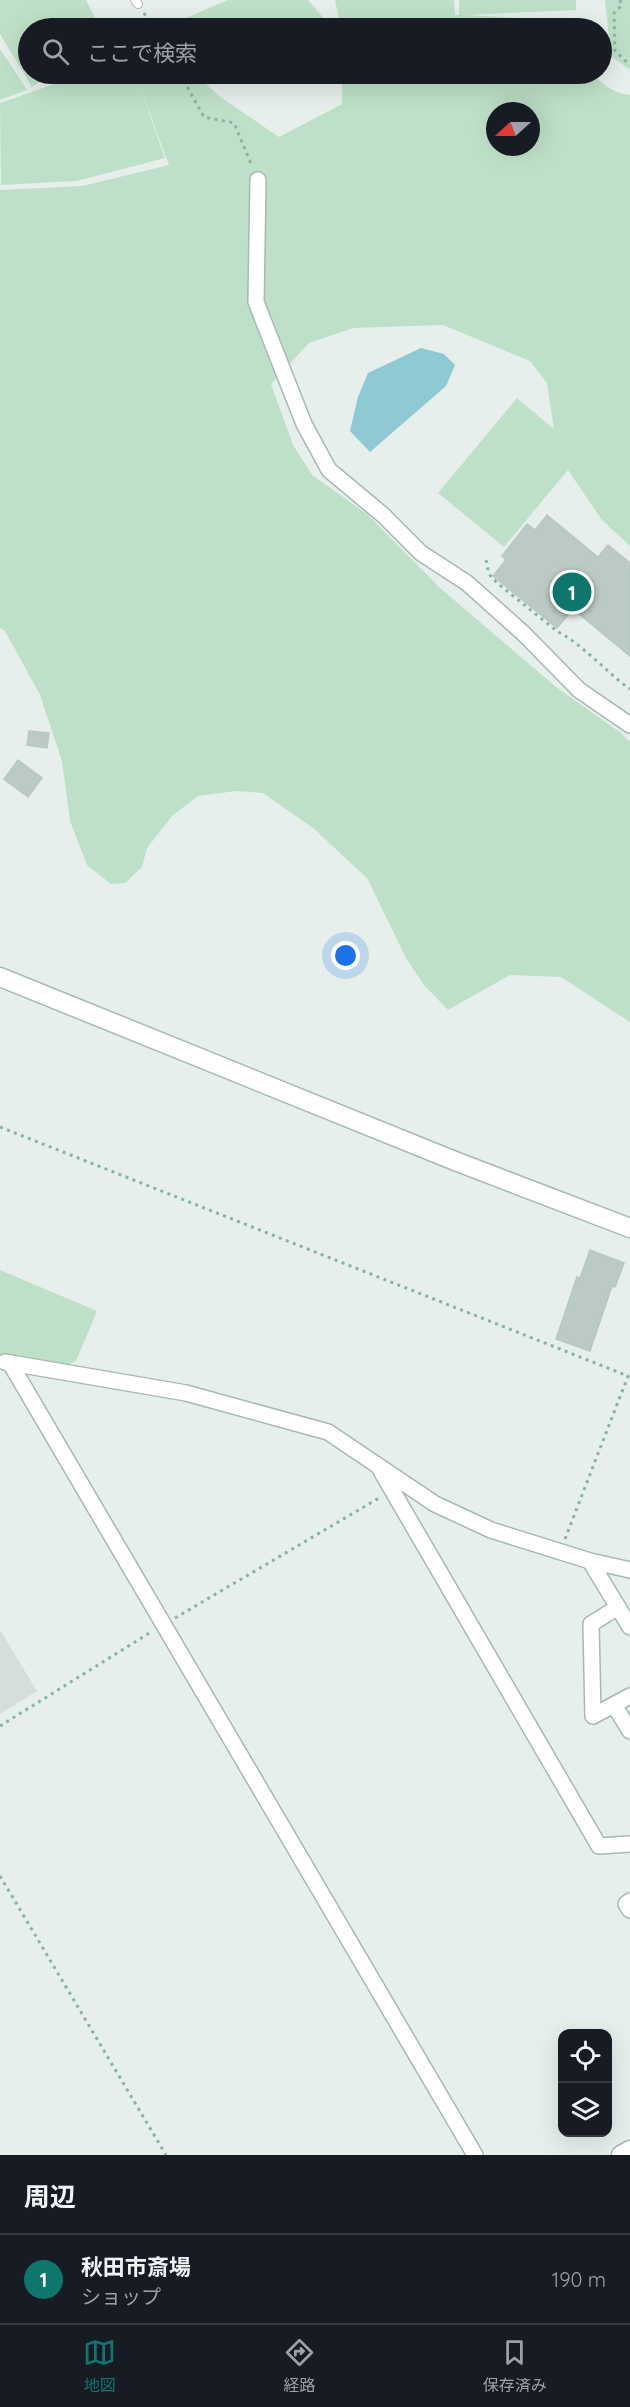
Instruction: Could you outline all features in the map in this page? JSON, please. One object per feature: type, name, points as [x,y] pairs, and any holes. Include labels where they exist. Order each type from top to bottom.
[{"type":"street","points":[[258,180],[256,302],[304,424],[328,470],[383,514],[421,553],[467,583],[523,633],[579,690],[630,725]]},
{"type":"street","points":[[0,977],[455,1161],[630,1228]]},
{"type":"street","points":[[5,1362],[186,1393],[328,1432],[379,1469],[435,1504],[491,1530],[590,1561],[630,1570]]},
{"type":"street","points":[[5,1362],[163,1625],[475,2155]]},
{"type":"street","points":[[379,1469],[599,1845],[630,1844]]},
{"type":"street","points":[[590,1561],[630,1627]]},
{"type":"street","points":[[618,1606],[591,1624],[593,1716],[630,1696]]},
{"type":"street","points":[[614,1705],[630,1731]]},
{"type":"street","points":[[630,1901],[626,1904],[630,1910]]},
{"type":"street","points":[[621,2155],[630,2150]]},
{"type":"path","points":[[620,0],[622,5],[614,13],[615,51],[630,65]]},
{"type":"path","points":[[137,2],[147,18]]},
{"type":"path","points":[[186,84],[204,117],[234,123],[258,180]]},
{"type":"path","points":[[486,560],[489,573],[497,583],[558,632],[567,636],[612,677],[630,689]]},
{"type":"path","points":[[0,1126],[628,1376]]},
{"type":"path","points":[[561,1552],[630,1371]]},
{"type":"path","points":[[0,1726],[163,1625],[392,1490]]},
{"type":"path","points":[[0,1876],[166,2155]]},
{"type":"shaded area","points":[[0,1630],[37,1691],[0,1714]]},
{"type":"green space","points":[[0,0],[86,0],[95,18],[18,18],[18,64],[0,34]]},
{"type":"green space","points":[[228,0],[308,0],[323,18],[186,18]]},
{"type":"green space","points":[[335,0],[454,0],[455,15],[459,15],[459,0],[576,0],[576,10],[467,15],[518,18],[339,18]]},
{"type":"green space","points":[[605,0],[630,0],[630,70],[612,57],[612,18],[607,18]]},
{"type":"green space","points":[[0,49],[18,76],[18,84],[23,84],[27,90],[0,100]]},
{"type":"green space","points":[[54,84],[139,84],[165,158],[77,181],[1,185],[0,103]]},
{"type":"green space","points":[[139,84],[206,84],[219,96],[279,137],[342,104],[342,84],[604,84],[619,93],[630,95],[630,546],[602,520],[568,470],[504,547],[438,493],[517,398],[554,429],[547,383],[530,361],[443,325],[353,328],[309,343],[271,384],[293,445],[312,475],[367,514],[439,587],[556,687],[621,733],[630,742],[630,1022],[561,977],[510,975],[448,1010],[424,985],[406,958],[367,878],[313,828],[263,793],[236,791],[198,796],[172,816],[147,848],[142,867],[125,883],[111,884],[87,865],[70,821],[62,761],[40,695],[5,631],[0,628],[0,190],[82,186],[169,165]]},
{"type":"green space","points":[[0,1270],[97,1311],[76,1361],[69,1364],[0,1355]]},
{"type":"water","points":[[421,348],[444,354],[455,365],[446,386],[370,452],[350,431],[358,397],[368,373]]},
{"type":"building","points":[[547,515],[598,557],[608,545],[630,563],[630,656],[573,609],[557,628],[493,576],[506,560],[502,556],[527,524],[535,530]]},
{"type":"building","points":[[29,731],[49,733],[47,748],[27,745]]},
{"type":"building","points":[[18,760],[42,778],[28,797],[4,779]]},
{"type":"building","points":[[590,1250],[624,1263],[615,1287],[612,1286],[590,1351],[556,1339],[577,1277],[580,1278]]},
{"type":"place","name":"秋田市斎場","points":[[572,592]]}]
